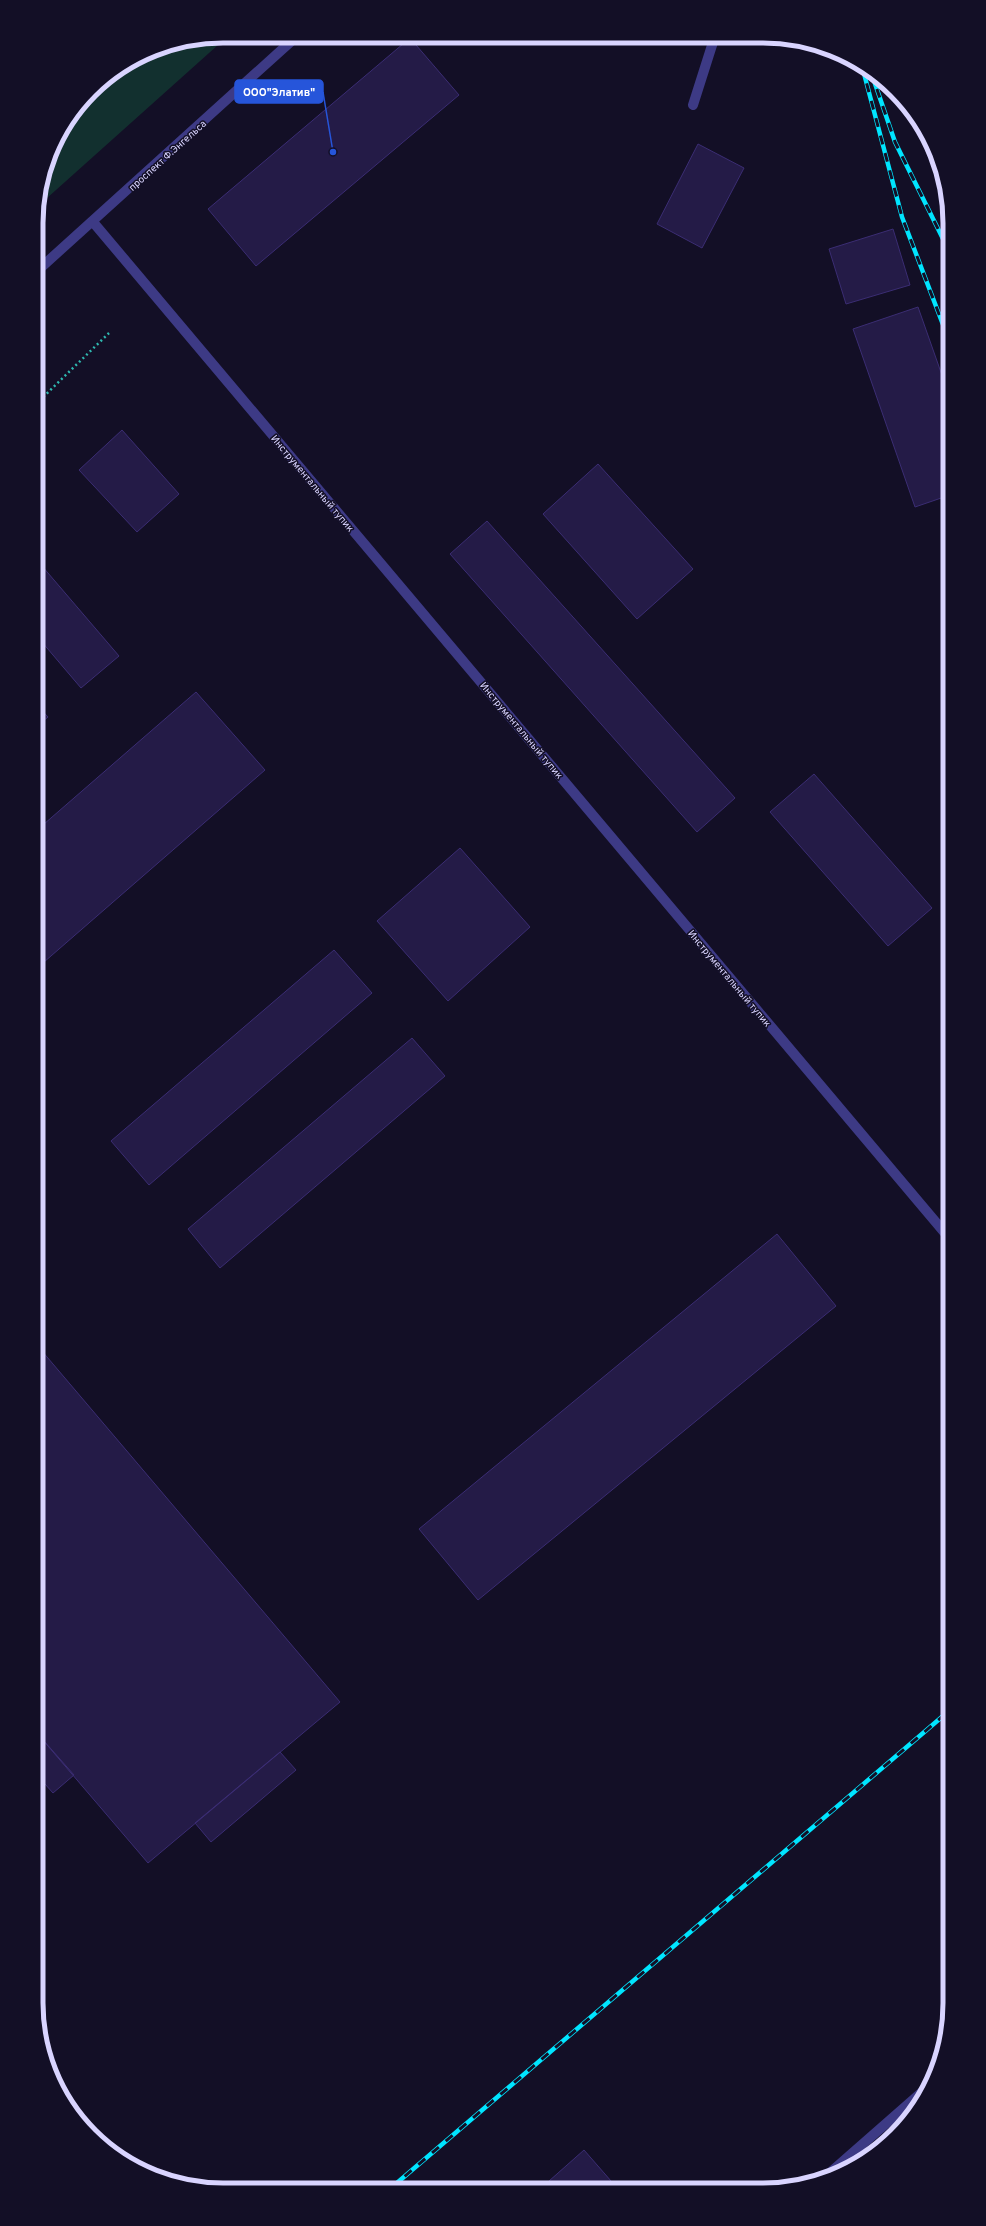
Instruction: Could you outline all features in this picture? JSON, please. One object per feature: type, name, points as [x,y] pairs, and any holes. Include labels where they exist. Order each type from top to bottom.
[{"type":"street","name":"проспект Ф.Энгельса","points":[[43,266],[289,43]]},
{"type":"street","points":[[693,105],[713,43]]},
{"type":"street","name":"Инструментальный тупик","points":[[93,222],[943,1231]]},
{"type":"street","points":[[837,2167],[917,2096]]},
{"type":"path","points":[[43,397],[109,333]]},
{"type":"green space","points":[[220,43],[45,200],[49,176],[67,133],[80,113],[104,88],[123,73],[154,57],[188,46]]},
{"type":"building","points":[[404,43],[414,43],[459,95],[256,266],[208,209]]},
{"type":"building","points":[[698,144],[744,168],[702,248],[657,224]]},
{"type":"building","points":[[893,229],[910,285],[846,304],[829,249]]},
{"type":"building","points":[[918,307],[943,378],[943,497],[915,507],[853,329]]},
{"type":"building","points":[[122,430],[179,494],[137,532],[79,470]]},
{"type":"building","points":[[598,464],[693,569],[637,619],[543,514]]},
{"type":"building","points":[[487,521],[735,798],[697,832],[450,554]]},
{"type":"building","points":[[43,567],[119,656],[81,688],[43,643]]},
{"type":"building","points":[[196,692],[265,770],[43,963],[43,825]]},
{"type":"building","points":[[43,712],[48,717],[43,721]]},
{"type":"building","points":[[814,774],[932,908],[888,946],[770,812]]},
{"type":"building","points":[[460,848],[530,927],[448,1001],[377,921]]},
{"type":"building","points":[[334,950],[372,993],[149,1185],[111,1141]]},
{"type":"building","points":[[412,1038],[445,1076],[220,1268],[188,1229]]},
{"type":"building","points":[[777,1234],[836,1306],[478,1600],[419,1529]]},
{"type":"building","points":[[43,1352],[340,1702],[148,1863],[43,1740]]},
{"type":"building","points":[[44,1741],[74,1775],[53,1793],[43,1782]]},
{"type":"building","points":[[280,1752],[296,1770],[211,1842],[195,1823]]},
{"type":"building","points":[[584,2150],[613,2183],[547,2183]]},
{"type":"railway","points":[[864,74],[902,217],[943,325]]},
{"type":"railway","points":[[874,81],[895,142],[943,239]]},
{"type":"railway","points":[[397,2183],[943,1716]]},
{"type":"place","name":"ООО\"Элатив\"","points":[[333,152]]}]
